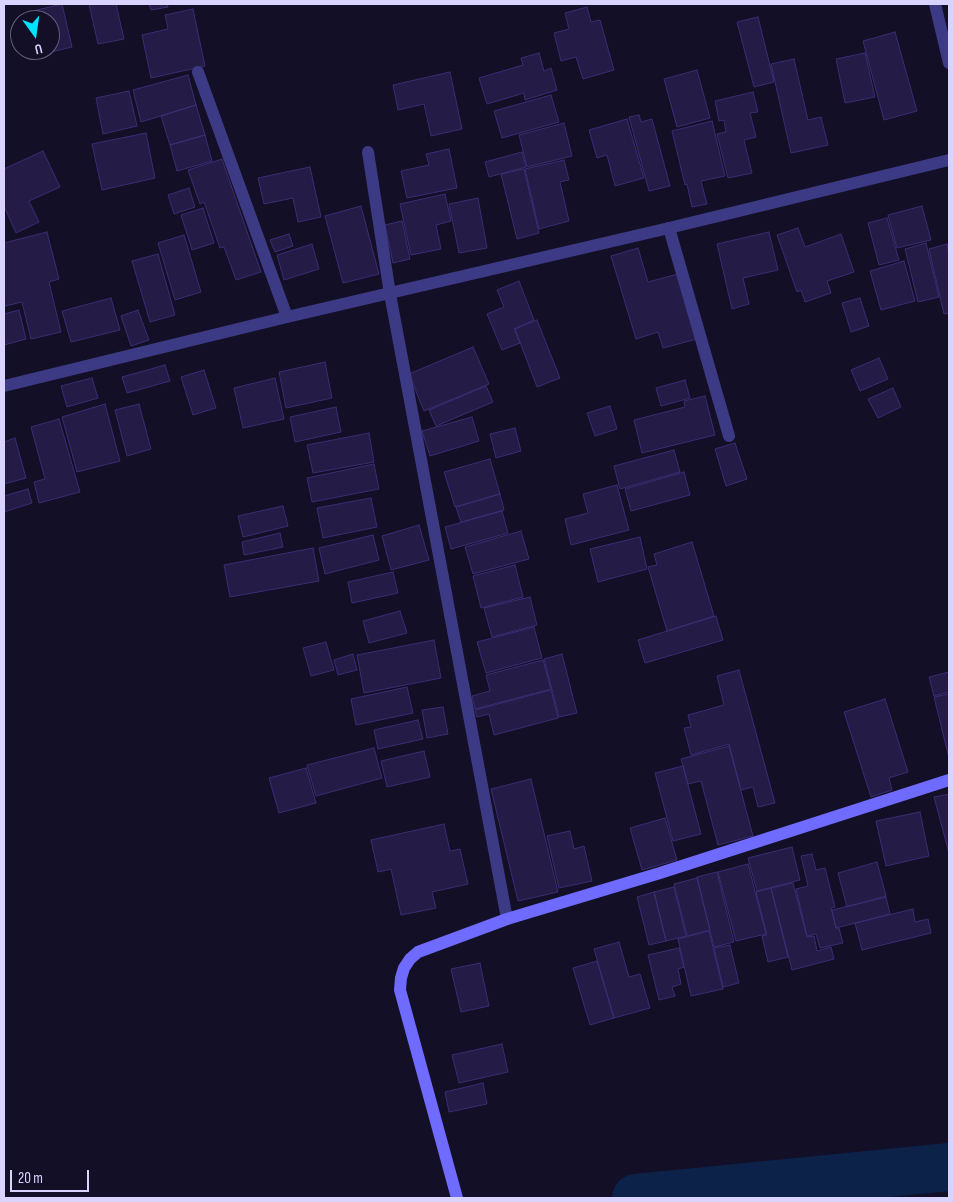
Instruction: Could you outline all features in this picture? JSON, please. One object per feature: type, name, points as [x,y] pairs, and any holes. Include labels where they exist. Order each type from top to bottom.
[{"type":"street","points":[[935,4],[949,63]]},
{"type":"street","points":[[198,72],[287,317]]},
{"type":"street","points":[[368,152],[390,294],[507,919]]},
{"type":"street","points":[[4,386],[949,160]]},
{"type":"street","points":[[669,228],[729,436]]},
{"type":"street","points":[[456,1198],[400,990],[404,968],[410,958],[418,952],[507,919],[660,873],[949,780]]},
{"type":"building","points":[[62,4],[72,47],[60,50],[60,10],[37,10]]},
{"type":"building","points":[[89,4],[116,4],[124,39],[98,44]]},
{"type":"building","points":[[149,4],[167,4],[168,7],[151,10]]},
{"type":"building","points":[[587,7],[591,22],[600,20],[614,70],[583,79],[576,57],[561,61],[554,33],[569,29],[565,13]]},
{"type":"building","points":[[193,9],[205,66],[151,78],[142,35],[168,29],[165,15]]},
{"type":"building","points":[[758,17],[774,82],[754,87],[737,22]]},
{"type":"building","points":[[895,32],[917,111],[884,120],[863,41]]},
{"type":"building","points":[[539,53],[544,71],[551,68],[557,90],[525,100],[524,93],[487,104],[479,78],[523,65],[521,58]]},
{"type":"building","points":[[865,53],[875,97],[845,103],[836,59]]},
{"type":"building","points":[[794,59],[808,120],[821,117],[828,145],[791,153],[771,64]]},
{"type":"building","points":[[697,70],[710,118],[677,127],[664,79]]},
{"type":"building","points":[[450,72],[462,129],[431,136],[424,104],[398,110],[393,85]]},
{"type":"building","points":[[188,75],[196,105],[141,122],[133,90]]},
{"type":"building","points":[[129,91],[137,126],[103,134],[96,98]]},
{"type":"building","points":[[753,92],[758,112],[750,113],[756,137],[744,140],[752,173],[728,178],[717,134],[726,132],[724,120],[719,121],[715,101]]},
{"type":"building","points":[[551,95],[559,122],[502,138],[494,111]]},
{"type":"building","points":[[196,105],[205,135],[170,145],[161,116]]},
{"type":"building","points":[[639,115],[641,122],[652,119],[670,186],[649,191],[629,117]]},
{"type":"building","points":[[627,119],[644,178],[615,186],[607,155],[597,158],[589,130]]},
{"type":"building","points":[[712,121],[725,176],[701,181],[707,204],[692,207],[672,131]]},
{"type":"building","points":[[564,123],[572,156],[527,167],[519,135]]},
{"type":"building","points":[[146,133],[155,178],[102,190],[92,144]]},
{"type":"building","points":[[205,135],[212,161],[177,171],[170,145]]},
{"type":"building","points":[[449,149],[457,188],[407,198],[401,171],[429,165],[426,154]]},
{"type":"building","points":[[43,151],[60,187],[29,201],[39,222],[16,233],[4,206],[4,169]]},
{"type":"building","points":[[522,152],[526,167],[489,177],[485,162]]},
{"type":"building","points":[[222,159],[261,272],[236,280],[224,247],[220,248],[204,202],[200,204],[188,170]]},
{"type":"building","points":[[564,160],[569,180],[560,182],[569,221],[539,229],[525,169]]},
{"type":"building","points":[[310,167],[321,217],[298,222],[293,198],[264,204],[258,178]]},
{"type":"building","points":[[524,169],[539,233],[517,239],[501,174]]},
{"type":"building","points":[[189,188],[195,207],[174,214],[168,195]]},
{"type":"building","points":[[445,194],[451,221],[436,225],[441,249],[411,255],[400,204]]},
{"type":"building","points":[[478,198],[487,248],[459,253],[449,204]]},
{"type":"building","points":[[361,206],[379,274],[343,283],[325,216]]},
{"type":"building","points":[[922,206],[931,240],[897,248],[888,215]]},
{"type":"building","points":[[203,208],[214,243],[192,250],[181,215]]},
{"type":"building","points":[[887,218],[899,260],[879,265],[868,223]]},
{"type":"building","points":[[402,221],[410,259],[393,263],[385,225]]},
{"type":"building","points":[[798,228],[805,247],[841,234],[854,272],[827,281],[831,293],[805,302],[801,290],[797,292],[777,235]]},
{"type":"building","points":[[47,232],[59,279],[49,282],[61,332],[31,339],[22,302],[5,306],[4,243]]},
{"type":"building","points":[[769,232],[778,270],[743,278],[749,304],[732,309],[717,244]]},
{"type":"building","points":[[289,234],[293,246],[275,252],[270,240]]},
{"type":"building","points":[[184,235],[201,292],[175,300],[158,243]]},
{"type":"building","points":[[926,243],[939,297],[918,302],[905,249]]},
{"type":"building","points":[[312,244],[319,269],[284,280],[277,255]]},
{"type":"building","points":[[947,244],[949,254],[949,313],[944,314],[929,249]]},
{"type":"building","points":[[638,248],[648,282],[678,274],[697,339],[663,348],[658,332],[636,339],[611,256]]},
{"type":"building","points":[[158,254],[175,315],[150,322],[132,261]]},
{"type":"building","points":[[904,261],[915,301],[881,310],[870,271]]},
{"type":"building","points":[[519,281],[534,320],[514,329],[520,343],[502,350],[487,314],[504,307],[497,290]]},
{"type":"building","points":[[111,298],[120,330],[71,342],[62,311]]},
{"type":"building","points":[[860,298],[869,326],[851,332],[842,303]]},
{"type":"building","points":[[19,310],[26,339],[4,345],[4,314]]},
{"type":"building","points":[[138,310],[149,340],[131,346],[121,316]]},
{"type":"building","points":[[537,320],[560,378],[537,387],[515,329]]},
{"type":"building","points":[[473,347],[489,384],[424,411],[409,374]]},
{"type":"building","points":[[879,358],[888,379],[860,391],[851,370]]},
{"type":"building","points":[[325,362],[332,398],[286,408],[279,372]]},
{"type":"building","points":[[165,365],[170,381],[127,393],[122,377]]},
{"type":"building","points":[[204,370],[216,408],[193,415],[181,377]]},
{"type":"building","points":[[92,378],[98,398],[67,407],[61,386]]},
{"type":"building","points":[[275,378],[284,419],[243,428],[234,388]]},
{"type":"building","points":[[685,380],[690,398],[661,406],[656,388]]},
{"type":"building","points":[[486,386],[493,402],[436,426],[429,410]]},
{"type":"building","points":[[893,388],[901,407],[878,418],[868,399]]},
{"type":"building","points":[[705,396],[715,435],[642,453],[634,420],[685,407],[684,401]]},
{"type":"building","points":[[105,404],[120,461],[77,472],[62,417]]},
{"type":"building","points":[[139,404],[151,449],[127,456],[115,410]]},
{"type":"building","points":[[610,406],[617,429],[595,436],[587,413]]},
{"type":"building","points":[[336,407],[341,432],[295,442],[290,417]]},
{"type":"building","points":[[472,417],[479,441],[430,456],[422,431]]},
{"type":"building","points":[[59,419],[80,492],[39,503],[34,482],[45,479],[31,427]]},
{"type":"building","points":[[515,428],[521,451],[496,458],[490,434]]},
{"type":"building","points":[[369,433],[374,462],[313,473],[307,445]]},
{"type":"building","points":[[15,438],[26,478],[4,484],[4,442]]},
{"type":"building","points":[[735,443],[747,479],[726,486],[715,449]]},
{"type":"building","points":[[674,450],[680,472],[620,489],[614,466]]},
{"type":"building","points":[[490,459],[500,494],[455,507],[444,472]]},
{"type":"building","points":[[374,464],[379,489],[312,502],[307,478]]},
{"type":"building","points":[[684,472],[690,495],[631,511],[625,489]]},
{"type":"building","points":[[617,485],[629,530],[571,545],[565,519],[588,513],[583,494]]},
{"type":"building","points":[[28,489],[32,503],[4,512],[4,496]]},
{"type":"building","points":[[500,494],[504,510],[461,522],[456,507]]},
{"type":"building","points":[[371,498],[377,527],[323,538],[317,508]]},
{"type":"building","points":[[283,506],[288,526],[243,537],[238,516]]},
{"type":"building","points":[[502,511],[508,533],[451,549],[445,527]]},
{"type":"building","points":[[419,525],[429,560],[391,570],[382,536]]},
{"type":"building","points":[[521,531],[529,559],[473,574],[465,547]]},
{"type":"building","points":[[280,533],[283,547],[244,555],[242,542]]},
{"type":"building","points":[[373,535],[379,560],[325,574],[319,548]]},
{"type":"building","points":[[640,537],[647,569],[598,582],[590,549]]},
{"type":"building","points":[[692,542],[714,616],[667,631],[648,567],[657,565],[654,554]]},
{"type":"building","points":[[313,548],[319,581],[230,597],[224,565]]},
{"type":"building","points":[[515,565],[523,597],[481,608],[473,576]]},
{"type":"building","points":[[393,572],[398,593],[352,603],[348,582]]},
{"type":"building","points":[[530,597],[537,625],[492,637],[484,608]]},
{"type":"building","points":[[400,611],[407,633],[369,643],[363,621]]},
{"type":"building","points":[[716,616],[723,640],[645,663],[638,640]]},
{"type":"building","points":[[534,627],[542,658],[486,673],[477,642]]},
{"type":"building","points":[[434,640],[441,678],[364,693],[357,655]]},
{"type":"building","points":[[326,642],[334,670],[311,676],[303,648]]},
{"type":"building","points":[[353,654],[357,670],[338,675],[334,660]]},
{"type":"building","points":[[562,654],[577,713],[559,717],[544,659]]},
{"type":"building","points":[[543,660],[551,689],[475,709],[472,696],[490,691],[486,675]]},
{"type":"building","points":[[739,670],[775,803],[758,807],[753,787],[741,790],[729,744],[691,755],[684,728],[691,727],[688,715],[724,705],[717,676]]},
{"type":"building","points":[[949,672],[949,692],[934,696],[929,677]]},
{"type":"building","points":[[407,687],[413,713],[356,725],[351,699]]},
{"type":"building","points":[[551,690],[558,718],[494,735],[489,714],[477,717],[475,710]]},
{"type":"building","points":[[949,694],[949,758],[934,697]]},
{"type":"building","points":[[885,699],[908,772],[889,778],[892,790],[871,797],[844,712]]},
{"type":"building","points":[[443,707],[448,734],[427,738],[422,710]]},
{"type":"building","points":[[418,720],[423,739],[378,749],[374,730]]},
{"type":"building","points":[[729,746],[753,836],[718,845],[701,781],[688,784],[681,759]]},
{"type":"building","points":[[374,748],[382,778],[316,796],[307,765]]},
{"type":"building","points":[[424,751],[430,777],[387,787],[381,761]]},
{"type":"building","points":[[683,766],[701,834],[673,841],[655,773]]},
{"type":"building","points":[[306,768],[316,803],[279,813],[269,778]]},
{"type":"building","points":[[531,779],[558,892],[518,901],[491,789]]},
{"type":"building","points":[[949,794],[949,853],[934,797]]},
{"type":"building","points":[[920,812],[929,856],[886,866],[876,821]]},
{"type":"building","points":[[665,818],[677,860],[642,870],[630,828]]},
{"type":"building","points":[[444,824],[450,851],[460,849],[468,884],[432,892],[436,908],[401,915],[391,869],[378,872],[371,840]]},
{"type":"building","points":[[570,831],[574,849],[584,846],[592,881],[559,888],[547,836]]},
{"type":"building","points":[[792,847],[800,880],[757,891],[748,858]]},
{"type":"building","points":[[812,854],[816,870],[825,868],[835,907],[831,908],[836,928],[839,928],[843,943],[820,948],[816,934],[807,936],[796,889],[808,886],[801,856]]},
{"type":"building","points":[[877,862],[886,896],[847,907],[838,873]]},
{"type":"building","points":[[748,864],[766,934],[736,941],[718,872]]},
{"type":"building","points":[[717,872],[734,942],[714,947],[697,877]]},
{"type":"building","points":[[697,878],[710,930],[687,936],[674,884]]},
{"type":"building","points":[[793,883],[807,937],[814,936],[817,951],[831,947],[834,959],[792,970],[771,888]]},
{"type":"building","points":[[674,887],[686,936],[666,941],[654,892]]},
{"type":"building","points":[[771,888],[788,957],[768,962],[762,936],[767,935],[756,892]]},
{"type":"building","points":[[654,892],[666,941],[649,945],[637,897]]},
{"type":"building","points":[[886,897],[890,914],[836,928],[832,910]]},
{"type":"building","points":[[913,909],[915,922],[928,919],[931,933],[862,950],[855,923]]},
{"type":"building","points":[[709,931],[723,989],[691,996],[678,939]]},
{"type":"building","points":[[619,942],[629,977],[640,974],[650,1008],[614,1018],[594,949]]},
{"type":"building","points":[[730,945],[739,983],[723,987],[714,948]]},
{"type":"building","points":[[679,948],[684,967],[678,969],[681,984],[672,987],[675,996],[659,1000],[648,955]]},
{"type":"building","points":[[597,961],[614,1018],[590,1025],[573,968]]},
{"type":"building","points":[[480,963],[489,1006],[461,1012],[451,969]]},
{"type":"building","points":[[502,1044],[508,1072],[459,1083],[452,1055]]},
{"type":"building","points":[[483,1083],[487,1104],[449,1112],[445,1092]]},
{"type":"waterway","points":[[636,1198],[949,1167]]}]
